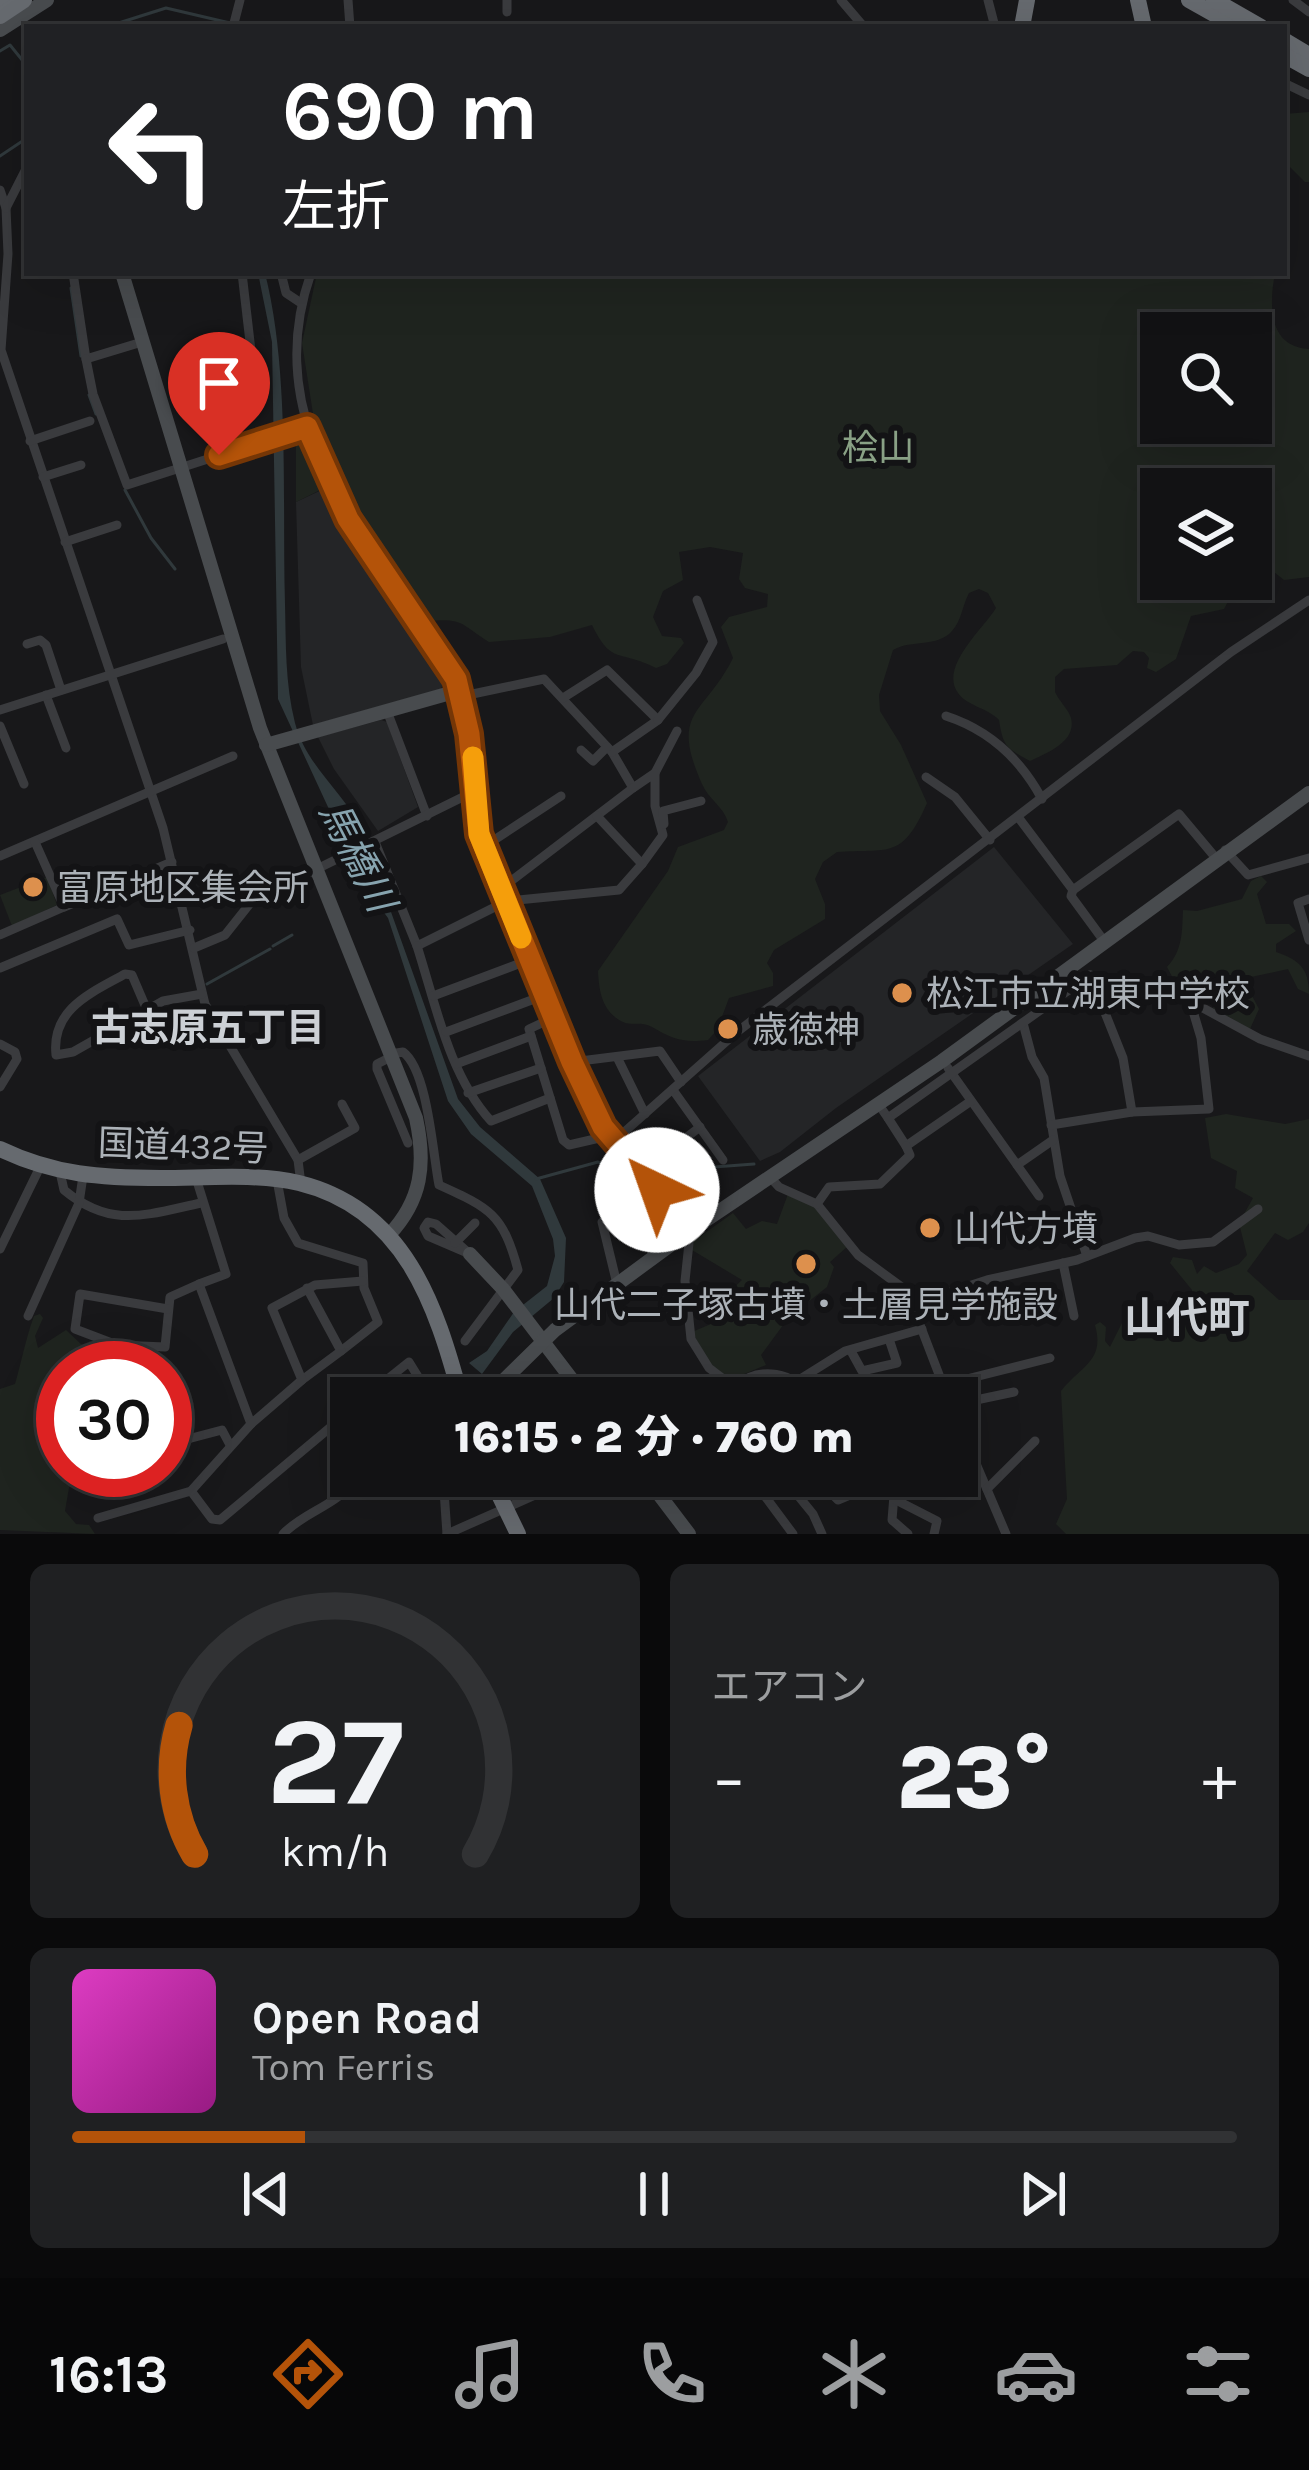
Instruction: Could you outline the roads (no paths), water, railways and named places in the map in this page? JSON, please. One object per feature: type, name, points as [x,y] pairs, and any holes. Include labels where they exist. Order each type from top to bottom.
[{"type":"highway","points":[[1189,0],[1232,24]]},
{"type":"highway","points":[[1214,0],[1258,24]]},
{"type":"highway","points":[[1232,0],[1260,24]]},
{"type":"highway","points":[[0,16],[24,10]]},
{"type":"highway","name":"国道432号","points":[[0,1149],[40,1166],[83,1176],[278,1180],[301,1184],[359,1210],[388,1235],[426,1288],[455,1377]]},
{"type":"highway","points":[[500,1497],[518,1534]]},
{"type":"street","points":[[0,30],[24,10],[47,0]]},
{"type":"street","points":[[234,24],[240,0]]},
{"type":"street","points":[[841,0],[860,24]]},
{"type":"street","points":[[1293,0],[1309,12]]},
{"type":"street","points":[[6,208],[24,172]]},
{"type":"street","points":[[0,190],[6,208],[2,350],[151,793],[190,930],[202,994],[298,1160],[301,1184]]},
{"type":"street","points":[[74,276],[93,394],[128,484],[307,427]]},
{"type":"street","points":[[123,276],[266,745],[416,1118],[422,1166],[416,1197],[388,1235]]},
{"type":"street","points":[[242,276],[253,368]]},
{"type":"street","points":[[282,276],[286,293],[301,303]]},
{"type":"street","points":[[310,276],[301,303],[297,364],[307,427],[348,519],[462,693],[477,822],[485,846],[572,1062],[611,1139],[641,1172],[689,1243],[685,1281],[691,1339],[719,1377]]},
{"type":"street","points":[[86,358],[142,342]]},
{"type":"street","points":[[0,401],[16,396]]},
{"type":"street","points":[[30,441],[89,421]]},
{"type":"street","points":[[43,477],[81,465]]},
{"type":"street","points":[[64,542],[117,525]]},
{"type":"street","points":[[581,750],[593,760],[658,720],[696,673],[713,642],[697,600]]},
{"type":"street","points":[[555,1018],[532,1024],[531,1036],[566,1144],[611,1139],[737,1032],[1231,652],[1309,600]]},
{"type":"street","points":[[0,710],[223,639]]},
{"type":"street","points":[[27,644],[40,640],[46,645],[61,690]]},
{"type":"street","points":[[563,698],[608,670],[658,720]]},
{"type":"street","points":[[266,745],[462,693],[544,679],[609,749],[633,788]]},
{"type":"street","points":[[46,695],[66,748]]},
{"type":"street","points":[[387,711],[427,816]]},
{"type":"street","points":[[946,716],[1001,745],[1025,769],[1042,799]]},
{"type":"street","points":[[0,726],[24,784]]},
{"type":"street","points":[[663,835],[655,806],[655,773],[677,731]]},
{"type":"street","points":[[0,856],[233,756]]},
{"type":"street","points":[[502,887],[655,773]]},
{"type":"street","points":[[926,776],[955,797],[990,840]]},
{"type":"street","points":[[194,948],[225,935],[252,901],[475,791]]},
{"type":"street","points":[[507,1377],[543,1340],[684,1235],[770,1176],[883,1112],[1220,854],[1309,793]]},
{"type":"street","points":[[485,846],[561,796]]},
{"type":"street","points":[[417,946],[507,901],[619,890],[663,835],[663,811],[701,801]]},
{"type":"street","points":[[1104,941],[1071,896],[1073,890],[1179,814],[1248,875],[1309,858]]},
{"type":"street","points":[[597,816],[642,864]]},
{"type":"street","points":[[1018,817],[1073,890]]},
{"type":"street","points":[[35,842],[64,907]]},
{"type":"street","points":[[374,842],[417,946],[468,1093],[491,1121],[550,1098]]},
{"type":"street","points":[[0,934],[172,862]]},
{"type":"street","points":[[1309,899],[1298,903],[1309,940]]},
{"type":"street","points":[[0,968],[118,919],[129,945],[190,930]]},
{"type":"street","points":[[433,996],[529,960]]},
{"type":"street","points":[[1080,960],[1123,1058],[1132,1112]]},
{"type":"street","points":[[147,1010],[132,975],[124,974],[68,1010],[58,1026],[56,1054],[73,1052],[171,999],[202,994]]},
{"type":"street","points":[[946,1067],[1090,975],[1190,1000],[1260,1039],[1309,1056]]},
{"type":"street","points":[[446,1032],[545,994]]},
{"type":"street","points":[[1052,1125],[1132,1112],[1209,1109],[1201,1038],[1190,1000]]},
{"type":"street","points":[[1023,1022],[1032,1057],[1044,1078],[1053,1140],[1087,1256]]},
{"type":"street","points":[[456,1064],[531,1036]]},
{"type":"street","points":[[0,1044],[15,1052],[17,1059],[0,1087]]},
{"type":"street","points":[[572,1062],[660,1051],[723,1160]]},
{"type":"street","points":[[408,1143],[377,1069],[377,1064],[403,1052],[414,1062],[435,1136],[439,1185],[472,1198],[506,1227],[518,1270],[465,1341]]},
{"type":"street","points":[[617,1057],[645,1114]]},
{"type":"street","points":[[468,1093],[541,1067]]},
{"type":"street","points":[[946,1067],[1039,1196]]},
{"type":"street","points":[[906,1146],[971,1101]]},
{"type":"street","points":[[298,1160],[355,1128],[342,1104]]},
{"type":"street","points":[[817,1204],[829,1187],[880,1184],[910,1154],[883,1112]]},
{"type":"street","points":[[641,1172],[700,1127]]},
{"type":"street","points":[[1017,1165],[1053,1140]]},
{"type":"street","points":[[0,1249],[40,1166]]},
{"type":"street","points":[[61,1172],[64,1190],[104,1216],[157,1213],[201,1203]]},
{"type":"street","points":[[28,1316],[79,1203],[83,1176]]},
{"type":"street","points":[[770,1176],[779,1187],[817,1204],[851,1248],[904,1288],[941,1377]]},
{"type":"street","points":[[165,1341],[174,1293],[226,1274],[196,1178]]},
{"type":"street","points":[[192,1490],[250,1424],[378,1322],[363,1281],[363,1263],[298,1243],[284,1218],[278,1180]]},
{"type":"street","points":[[913,1304],[1148,1236],[1179,1245],[1213,1242],[1258,1209]]},
{"type":"street","points":[[602,1222],[617,1284]]},
{"type":"street","points":[[470,1254],[428,1236],[425,1225],[436,1223],[470,1254],[570,1377]]},
{"type":"street","points":[[455,1244],[475,1223]]},
{"type":"street","points":[[1063,1263],[1074,1316]]},
{"type":"street","points":[[302,1380],[272,1308],[308,1288],[363,1281]]},
{"type":"street","points":[[200,1284],[250,1424]]},
{"type":"street","points":[[308,1288],[341,1351]]},
{"type":"street","points":[[106,1341],[75,1329],[80,1294],[168,1310]]},
{"type":"street","points":[[802,1377],[821,1363],[922,1329]]},
{"type":"street","points":[[851,1351],[867,1373],[897,1363],[889,1339]]},
{"type":"street","points":[[975,1377],[1050,1358]]},
{"type":"street","points":[[391,1377],[410,1362],[419,1377]]},
{"type":"street","points":[[978,1400],[1014,1392]]},
{"type":"street","points":[[192,1492],[212,1519],[220,1520],[330,1428]]},
{"type":"street","points":[[192,1438],[222,1430],[230,1445]]},
{"type":"street","points":[[987,1489],[1035,1441]]},
{"type":"street","points":[[978,1468],[1006,1534]]},
{"type":"street","points":[[98,1518],[170,1497]]},
{"type":"street","points":[[283,1534],[340,1497]]},
{"type":"street","points":[[447,1497],[453,1533],[535,1497]]},
{"type":"street","points":[[661,1497],[689,1534]]},
{"type":"street","points":[[766,1497],[793,1534]]},
{"type":"street","points":[[799,1497],[822,1534]]},
{"type":"street","points":[[908,1534],[892,1520],[894,1499],[937,1521],[934,1534]]},
{"type":"water","name":"馬橋川","points":[[259,276],[266,276],[278,352],[287,664],[295,723],[308,753],[362,831],[458,1099],[480,1127],[540,1179],[566,1238],[564,1282],[554,1298],[513,1332],[482,1374],[469,1363],[487,1351],[514,1312],[547,1286],[555,1256],[553,1239],[532,1186],[471,1134],[448,1101],[388,918],[365,887],[278,699],[272,342]]},
{"type":"waterway","points":[[115,24],[166,8],[230,23]]},
{"type":"waterway","points":[[0,51],[10,45],[24,62]]},
{"type":"waterway","points":[[0,156],[24,140]]},
{"type":"waterway","points":[[71,288],[81,356]]},
{"type":"waterway","points":[[89,395],[96,414]]},
{"type":"waterway","points":[[125,490],[151,538],[175,569]]},
{"type":"waterway","points":[[273,946],[292,935]]},
{"type":"waterway","points":[[207,984],[270,949]]},
{"type":"waterway","points":[[536,1179],[598,1162],[649,1186]]},
{"type":"waterway","points":[[660,1185],[701,1168],[754,1164]]},
{"type":"place","name":"富原地区集会所","points":[[33,887]]},
{"type":"place","name":"松江市立湖東中学校","points":[[902,993]]},
{"type":"place","name":"歳徳神","points":[[728,1029]]},
{"type":"place","name":"山代方墳","points":[[930,1228]]},
{"type":"place","name":"山代二子塚古墳・土層見学施設","points":[[806,1264]]},
{"type":"district","name":"古志原五丁目","points":[[208,1027]]},
{"type":"district","name":"山代町","points":[[1187,1317]]},
{"type":"park label","name":"桧山","points":[[878,447]]}]
